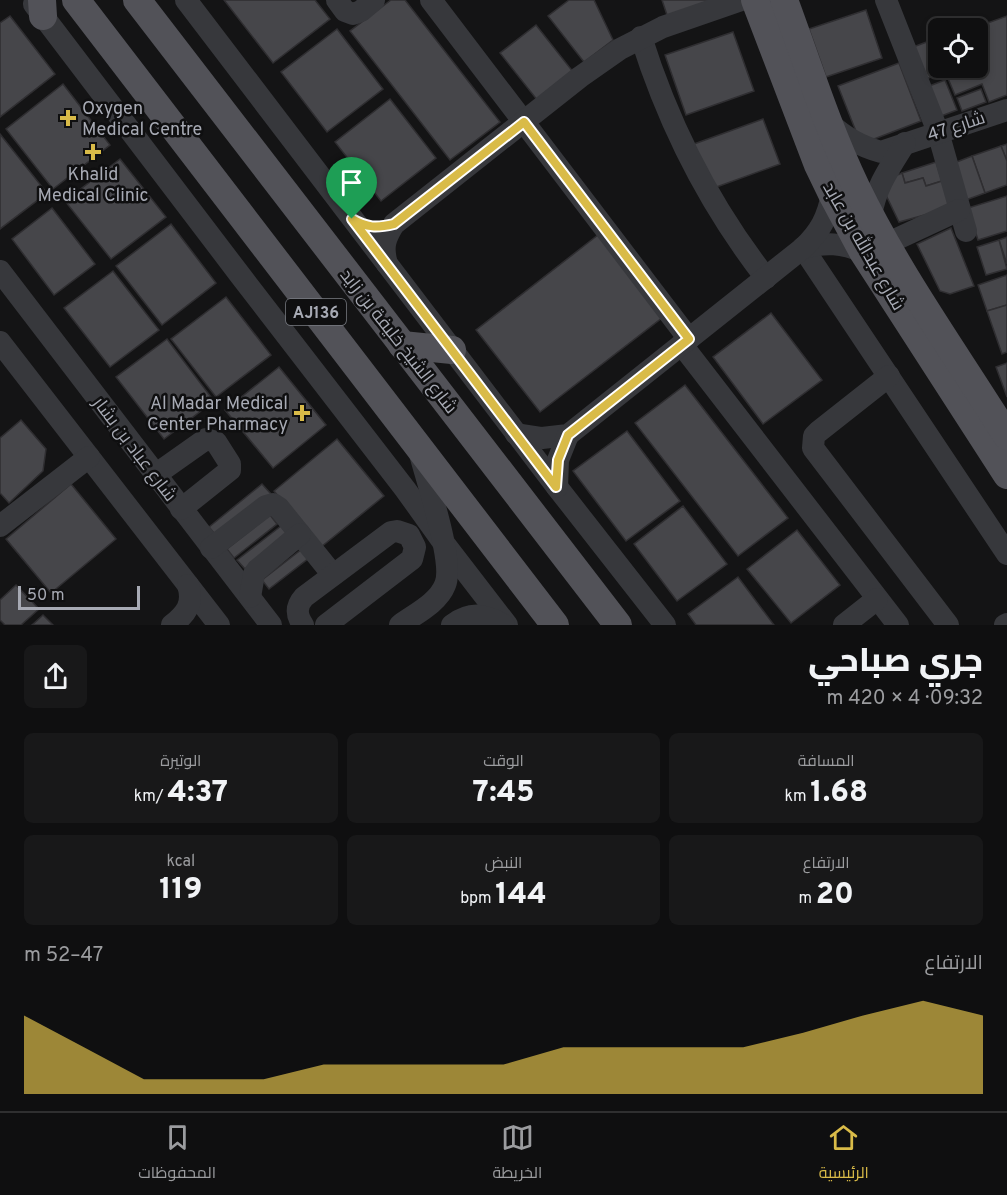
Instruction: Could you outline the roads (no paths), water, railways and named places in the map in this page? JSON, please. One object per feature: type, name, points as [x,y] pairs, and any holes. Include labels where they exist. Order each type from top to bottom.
[{"type":"main road","name":"AJ136","points":[[76,0],[555,625]]},
{"type":"main road","name":"شارع الشيخ خليفة بن زايد","points":[[136,0],[618,625]]},
{"type":"main road","points":[[162,33],[164,0]]},
{"type":"main road","name":"شارع عبدالله بن عابد","points":[[755,0],[803,127],[832,194],[875,248],[1007,436]]},
{"type":"main road","name":"شارع عبدالله بن عابد","points":[[784,0],[841,154],[871,216],[875,248],[1007,475]]},
{"type":"main road","points":[[402,345],[452,350]]},
{"type":"street","points":[[186,0],[556,487],[665,625]]},
{"type":"street","points":[[337,0],[345,11],[353,14],[361,11],[374,0]]},
{"type":"street","points":[[431,0],[898,625]]},
{"type":"street","points":[[387,264],[383,250],[386,236],[394,224],[593,67],[641,37],[678,21],[741,0]]},
{"type":"street","points":[[803,248],[834,243],[875,248],[962,220],[938,132],[886,0]]},
{"type":"street","points":[[39,5],[240,275],[405,489],[506,625]]},
{"type":"street","points":[[641,37],[663,102],[691,164],[726,223],[766,278]]},
{"type":"street","name":"شارع 47","points":[[829,122],[846,138],[863,147],[881,152],[1007,110]]},
{"type":"street","name":"شارع 47","points":[[871,216],[880,182],[905,143]]},
{"type":"street","points":[[556,487],[558,460],[568,435],[803,248],[815,237],[823,224],[832,194]]},
{"type":"street","points":[[352,219],[364,226],[379,228],[394,224]]},
{"type":"street","points":[[803,248],[1007,554]]},
{"type":"street","name":"شارع عباد بن بشار","points":[[0,271],[271,625]]},
{"type":"street","points":[[3,354],[89,457],[216,622]]},
{"type":"street","points":[[889,376],[818,432],[814,436],[813,448],[948,625]]},
{"type":"street","points":[[516,434],[542,438],[568,435]]},
{"type":"street","points":[[155,475],[206,439],[216,442],[230,464],[230,470],[181,509]]},
{"type":"street","points":[[400,625],[432,601],[445,586],[448,577],[443,542],[419,447]]},
{"type":"street","points":[[0,526],[89,457]]},
{"type":"street","points":[[211,548],[270,504],[279,508],[333,575]]},
{"type":"street","points":[[303,625],[297,614],[300,602],[333,575],[391,532],[404,532],[413,540],[415,553],[412,559],[326,625]]},
{"type":"street","points":[[250,597],[257,570],[300,534]]},
{"type":"street","points":[[176,622],[187,611],[190,603],[191,594],[188,585]]},
{"type":"street","points":[[844,625],[877,599]]},
{"type":"street","points":[[452,625],[472,614],[491,617],[506,625]]},
{"type":"street","points":[[176,622],[198,615],[216,622]]},
{"type":"place","name":"Oxygen Medical Centre","points":[[68,118]]},
{"type":"place","name":"Khalid Medical Clinic","points":[[93,152]]},
{"type":"place","name":"Al Madar Medical Center Pharmacy","points":[[302,413]]}]
